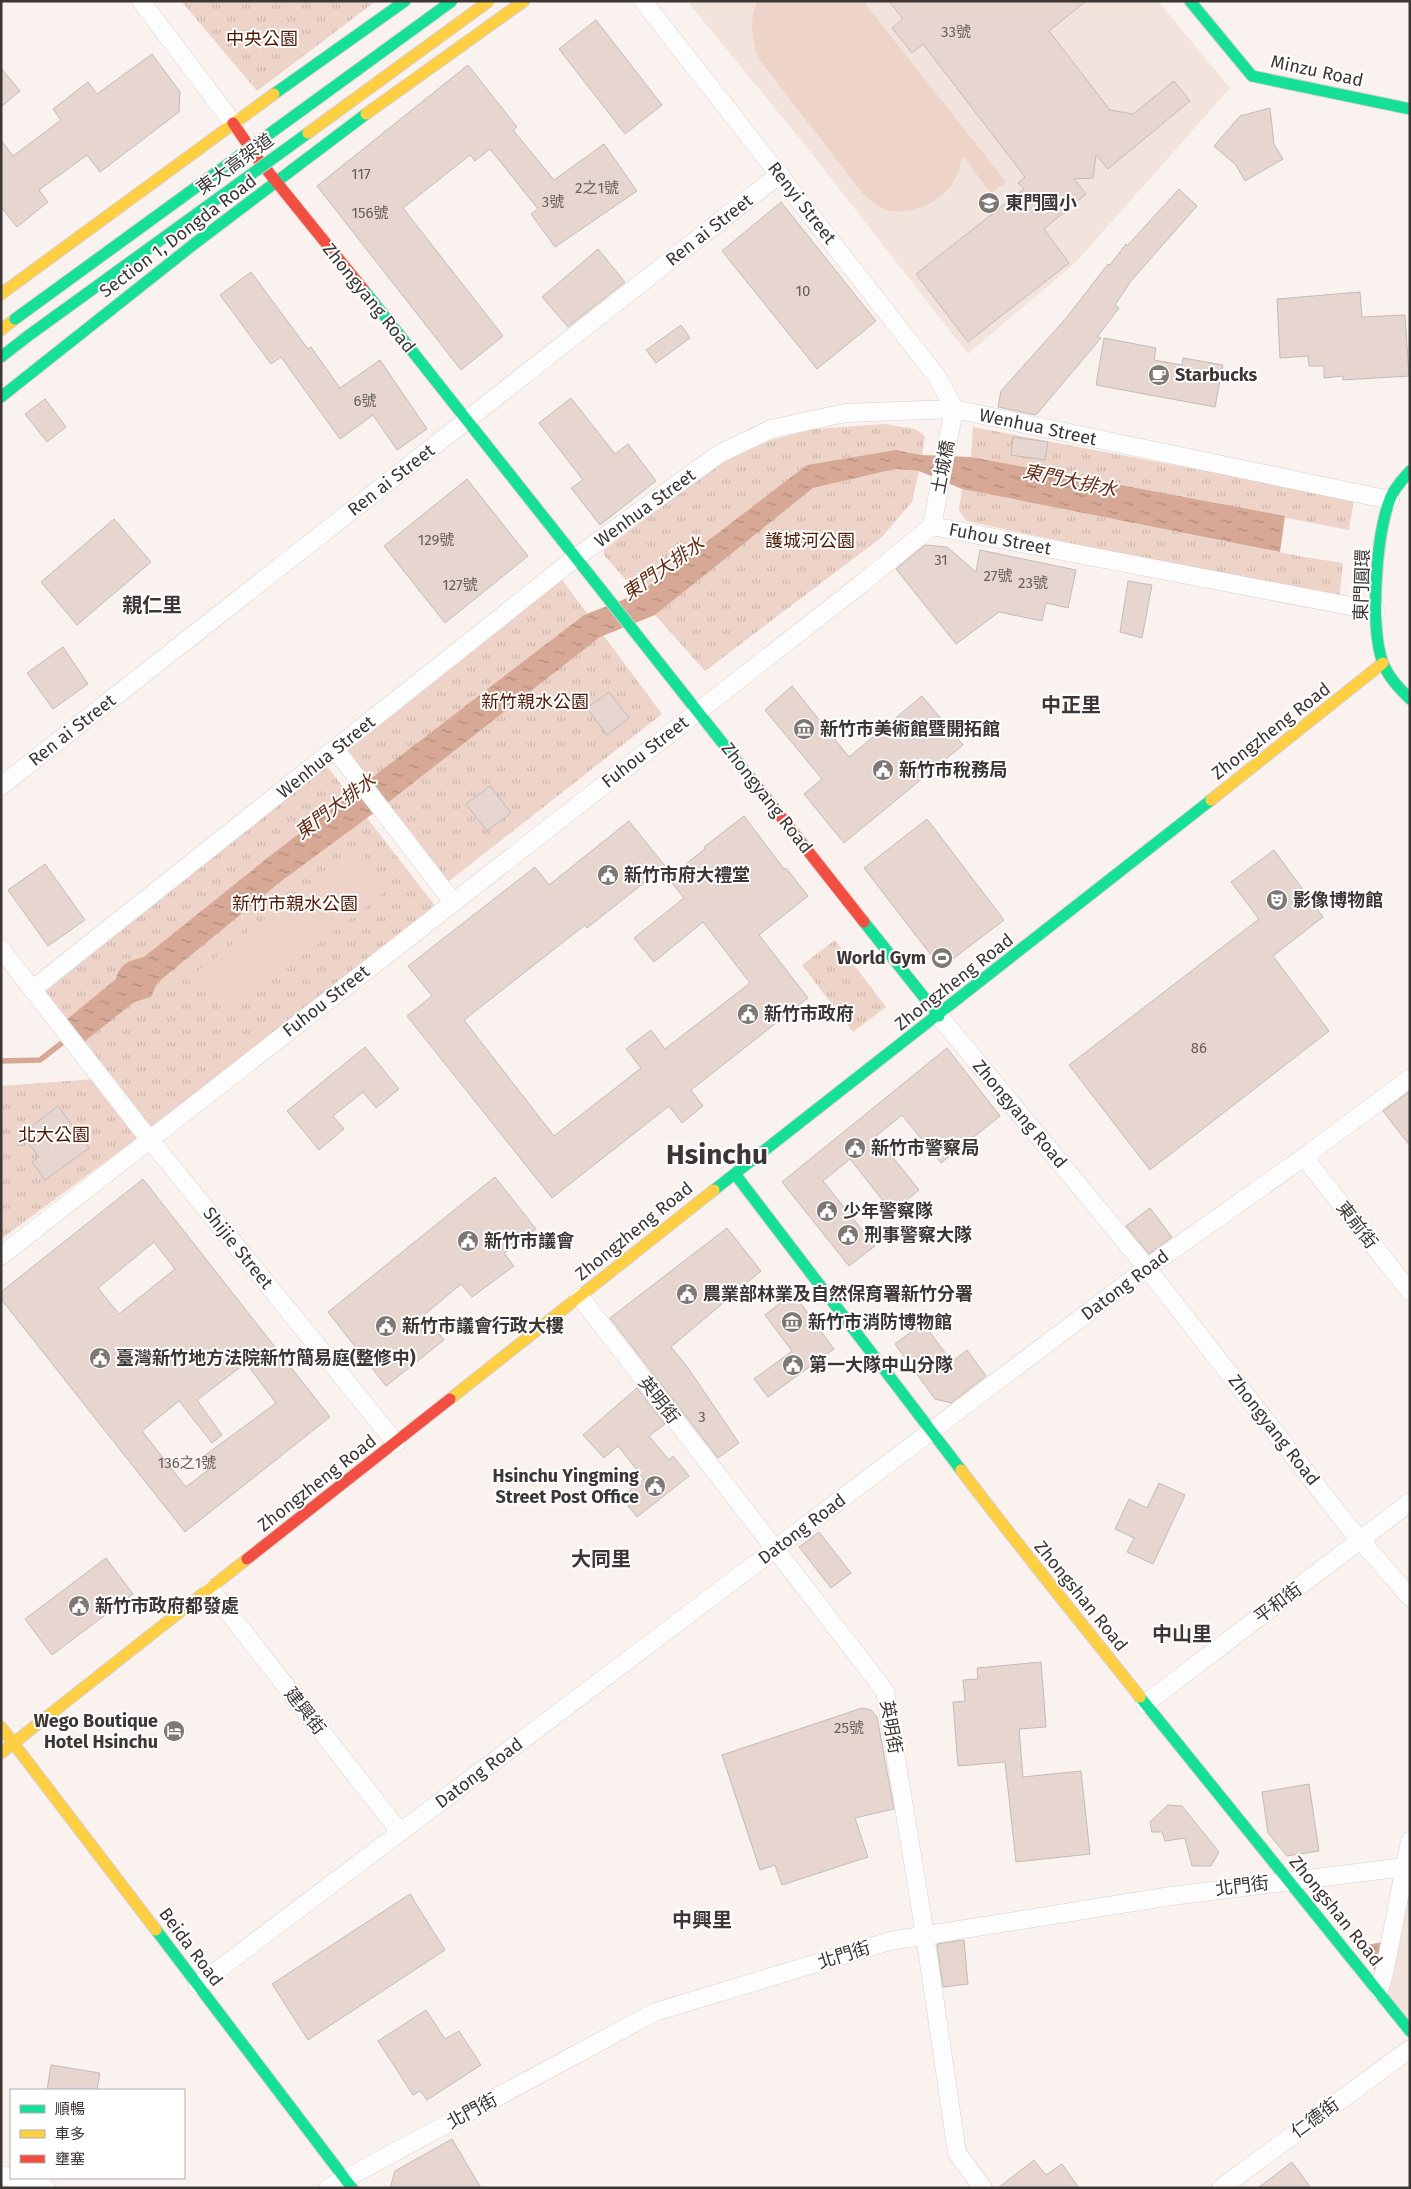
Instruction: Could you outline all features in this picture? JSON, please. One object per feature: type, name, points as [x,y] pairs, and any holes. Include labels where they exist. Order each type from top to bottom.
[{"type":"street","name":"Zhongyang Road","points":[[141,1],[277,182],[467,420],[601,592],[698,710],[939,1016],[1147,1268],[1361,1540],[1410,1597]]},
{"type":"street","points":[[1,294],[233,123],[405,1]]},
{"type":"street","name":"東大高架道","points":[[1,330],[452,1]]},
{"type":"street","name":"東大高架道","points":[[1,357],[489,1]]},
{"type":"street","name":"Section 1, Dongda Road","points":[[1,397],[149,279],[277,182],[464,42],[524,1]]},
{"type":"street","name":"Renyi Street","points":[[642,1],[780,174],[935,374],[954,409]]},
{"type":"street","name":"Minzu Road","points":[[1190,1],[1252,76],[1410,109]]},
{"type":"street","name":"Ren ai Street","points":[[1,786],[780,174]]},
{"type":"street","name":"Wenhua Street","points":[[33,989],[575,558],[719,454],[771,429],[845,414],[954,409],[1390,500]]},
{"type":"street","name":"土城橋","points":[[932,526],[954,409]]},
{"type":"street","name":"東門圓環","points":[[1410,471],[1390,500],[1380,545],[1376,611],[1377,634],[1383,663],[1410,699]]},
{"type":"street","name":"Fuhou Street","points":[[1,1256],[860,585],[932,526],[1376,611]]},
{"type":"street","name":"Zhongzheng Road","points":[[1,1753],[735,1174],[939,1016],[1383,663]]},
{"type":"street","points":[[335,749],[453,902]]},
{"type":"street","points":[[1,949],[33,989]]},
{"type":"street","name":"Shijie Street","points":[[33,989],[150,1140],[396,1443]]},
{"type":"street","name":"Datong Road","points":[[198,1985],[1147,1268],[1304,1157],[1410,1078]]},
{"type":"street","name":"東前街","points":[[1304,1157],[1410,1292]]},
{"type":"street","name":"Zhongshan Road","points":[[735,1174],[932,1430],[1035,1568],[1082,1623],[1145,1704],[1410,2031]]},
{"type":"street","name":"英明街","points":[[580,1298],[776,1548],[885,1691],[925,1935],[957,2153],[983,2188]]},
{"type":"street","name":"平和街","points":[[1145,1704],[1410,1502]]},
{"type":"street","name":"建興街","points":[[210,1589],[400,1832]]},
{"type":"street","name":"Beida Road","points":[[1,1727],[348,2183]]},
{"type":"street","points":[[1379,1991],[1410,1841]]},
{"type":"street","name":"北門街","points":[[328,2188],[348,2183],[655,2012],[890,1941],[1170,1896],[1404,1867]]},
{"type":"street","name":"仁德街","points":[[1221,2188],[1410,2049]]},
{"type":"street","points":[[15,2179],[46,2188]]},
{"type":"shaded area","name":"東門國小","points":[[687,1],[1158,1],[1230,88],[1077,261],[968,354],[805,145]]},
{"type":"shaded area","points":[[1410,1846],[1410,2031],[1379,1991]]},
{"type":"green space","name":"中央公園","points":[[181,1],[376,1],[257,91]]},
{"type":"green space","points":[[757,1],[863,1],[1006,182],[991,193],[963,156],[952,184],[931,203],[912,210],[902,211],[883,209],[878,206],[864,195],[758,58],[752,30],[754,9]]},
{"type":"green space","name":"護城河公園","points":[[885,424],[915,429],[925,436],[922,455],[895,450],[807,465],[638,594],[604,555],[604,550],[717,465],[771,440],[814,429]]},
{"type":"green space","points":[[973,427],[1354,499],[1349,530],[971,457]]},
{"type":"green space","name":"護城河公園","points":[[895,469],[919,471],[912,502],[882,537],[705,671],[655,615],[813,488]]},
{"type":"green space","points":[[962,489],[1304,557],[1343,563],[1339,600],[966,521],[959,510]]},
{"type":"green space","name":"新竹親水公園","points":[[557,573],[662,714],[448,882],[337,748]]},
{"type":"green space","name":"新竹市親水公園","points":[[322,760],[440,912],[150,1140],[33,989]]},
{"type":"green space","points":[[356,847],[390,888],[226,1014],[193,975]]},
{"type":"green space","points":[[835,940],[886,1007],[853,1032],[802,965]]},
{"type":"green space","name":"北大公園","points":[[94,1079],[139,1137],[1,1239],[1,1086]]},
{"type":"water","points":[[895,450],[922,455],[971,457],[1285,516],[1280,552],[962,489],[919,471],[895,469],[813,488],[655,615],[600,637],[390,801],[280,882],[157,983],[151,997],[134,1002],[84,1042],[66,1020],[116,979],[123,966],[144,957],[270,856],[584,615],[638,594],[807,465]]},
{"type":"water","points":[[1382,1942],[1376,1972],[1358,1947]]},
{"type":"building","points":[[889,1],[1086,1],[1049,31],[1110,110],[1133,114],[1174,81],[1190,101],[1108,169],[1096,155],[1093,178],[1074,179],[1086,194],[1044,229],[1069,263],[968,342],[916,274],[1024,189],[1018,183],[1025,177],[923,44],[912,53],[892,28],[903,19]]},
{"type":"building","points":[[596,20],[662,105],[625,134],[559,49]]},
{"type":"building","points":[[152,54],[180,92],[179,112],[100,172],[87,155],[39,190],[48,202],[17,227],[1,207],[1,140],[13,156],[61,120],[53,109],[88,82],[97,94]]},
{"type":"building","points":[[468,65],[517,127],[513,130],[554,180],[604,144],[637,191],[555,247],[531,214],[538,209],[490,149],[475,161],[470,155],[403,208],[503,336],[461,370],[317,186]]},
{"type":"building","points":[[1,68],[20,91],[1,107]]},
{"type":"building","points":[[1270,108],[1274,144],[1283,159],[1245,181],[1236,165],[1214,146],[1240,116]]},
{"type":"building","points":[[1179,189],[1197,206],[1131,281],[1115,305],[1119,308],[1097,337],[1101,338],[1036,415],[998,407],[1001,391],[1067,317],[1108,264],[1110,265],[1126,244],[1127,246]]},
{"type":"building","points":[[781,202],[876,321],[817,369],[722,251]]},
{"type":"building","points":[[598,249],[625,282],[568,327],[542,297]]},
{"type":"building","points":[[251,272],[308,349],[311,347],[340,388],[380,360],[427,429],[397,450],[373,415],[340,439],[281,357],[271,364],[220,295]]},
{"type":"building","points":[[1360,292],[1362,317],[1405,315],[1409,376],[1343,380],[1343,376],[1324,378],[1324,366],[1309,366],[1308,356],[1280,358],[1277,299]]},
{"type":"building","points":[[681,325],[690,338],[656,363],[646,350]]},
{"type":"building","name":"Starbucks","points":[[1104,338],[1156,348],[1154,360],[1182,365],[1183,358],[1223,365],[1215,407],[1096,385]]},
{"type":"building","points":[[571,398],[615,454],[628,444],[656,481],[600,525],[571,488],[583,480],[539,423]]},
{"type":"building","points":[[45,399],[66,427],[47,442],[25,414]]},
{"type":"building","points":[[1013,437],[1048,442],[1045,460],[1011,455]]},
{"type":"building","points":[[467,479],[528,556],[445,623],[384,546]]},
{"type":"building","points":[[114,519],[151,562],[77,625],[41,582]]},
{"type":"building","points":[[925,545],[947,547],[976,572],[980,550],[1076,570],[1068,608],[1046,603],[1042,621],[999,612],[956,644],[896,569]]},
{"type":"building","points":[[1128,581],[1152,585],[1142,638],[1120,632]]},
{"type":"building","points":[[63,647],[88,684],[53,709],[27,673]]},
{"type":"building","name":"新竹市稅務局","points":[[792,686],[849,757],[922,696],[963,745],[844,843],[804,794],[822,779],[765,710]]},
{"type":"building","points":[[609,692],[629,718],[607,735],[587,708]]},
{"type":"building","points":[[490,786],[511,813],[487,831],[466,804]]},
{"type":"building","points":[[744,816],[784,869],[786,868],[808,896],[759,935],[808,998],[691,1090],[703,1106],[682,1123],[669,1106],[552,1198],[407,1016],[432,996],[408,966],[535,867],[549,885],[629,821],[665,866],[587,928],[585,925],[464,1020],[554,1136],[641,1068],[626,1049],[651,1030],[665,1049],[750,983],[703,922],[654,962],[634,938],[684,898],[668,878]]},
{"type":"building","points":[[927,819],[1004,920],[941,968],[864,868]]},
{"type":"building","points":[[1274,850],[1323,917],[1273,956],[1329,1031],[1150,1170],[1069,1065],[1259,919],[1231,882]]},
{"type":"building","points":[[45,864],[85,920],[48,946],[8,890]]},
{"type":"building","points":[[365,1047],[399,1089],[376,1108],[363,1092],[333,1116],[344,1129],[319,1150],[287,1111]]},
{"type":"building","name":"新竹市警察局","points":[[947,1048],[1000,1116],[941,1163],[902,1115],[876,1136],[919,1190],[892,1212],[850,1159],[823,1181],[875,1246],[849,1266],[782,1182]]},
{"type":"building","points":[[1410,1091],[1410,1146],[1383,1111]]},
{"type":"building","points":[[58,1106],[89,1148],[45,1180],[32,1162],[39,1157],[22,1134]]},
{"type":"building","points":[[495,1177],[536,1229],[504,1253],[514,1266],[472,1297],[461,1284],[424,1315],[444,1340],[386,1386],[328,1312]]},
{"type":"building","name":"臺灣新竹地方法院新竹簡易庭(整修中)","points":[[143,1179],[330,1417],[185,1532],[1,1299],[1,1292]],"holes":[[[154,1242],[175,1269],[119,1314],[98,1288]],[[246,1363],[276,1403],[204,1456],[212,1467],[186,1487],[142,1431],[179,1401],[212,1443],[222,1435],[197,1400]]]},
{"type":"building","points":[[1150,1208],[1172,1237],[1149,1254],[1126,1226]]},
{"type":"building","name":"農業部林業及自然保育署新竹分署","points":[[727,1228],[761,1271],[671,1347],[686,1365],[739,1443],[718,1458],[610,1318]]},
{"type":"building","points":[[793,1293],[834,1349],[768,1397],[754,1379],[792,1351],[765,1315]]},
{"type":"building","points":[[923,1323],[952,1362],[967,1350],[986,1376],[951,1403],[935,1399],[895,1344]]},
{"type":"building","points":[[637,1388],[665,1424],[649,1436],[669,1460],[673,1456],[689,1476],[637,1517],[621,1497],[644,1479],[618,1446],[604,1458],[583,1435]]},
{"type":"building","points":[[1159,1483],[1185,1495],[1153,1564],[1127,1552],[1134,1538],[1115,1529],[1129,1499],[1147,1508]]},
{"type":"building","points":[[819,1532],[851,1573],[831,1588],[799,1547]]},
{"type":"building","name":"新竹市政府都發處","points":[[106,1558],[133,1594],[52,1655],[25,1619]]},
{"type":"building","points":[[1041,1662],[1046,1727],[1019,1729],[1023,1777],[1081,1771],[1090,1854],[1016,1862],[1005,1762],[958,1766],[953,1702],[965,1701],[963,1680],[978,1679],[977,1668]]},
{"type":"building","points":[[862,1708],[871,1710],[877,1717],[894,1809],[855,1818],[868,1857],[782,1885],[775,1865],[760,1870],[722,1755]]},
{"type":"building","points":[[1309,1784],[1319,1851],[1287,1856],[1268,1833],[1262,1792]]},
{"type":"building","points":[[1168,1805],[1182,1806],[1219,1852],[1211,1866],[1192,1866],[1185,1838],[1165,1841],[1162,1832],[1152,1832],[1150,1822]]},
{"type":"building","points":[[410,1894],[445,1950],[308,2040],[272,1984]]},
{"type":"building","points":[[964,1940],[968,1984],[943,1987],[937,1944]]},
{"type":"building","points":[[426,2010],[445,2039],[459,2031],[481,2065],[427,2100],[420,2091],[413,2095],[378,2041]]},
{"type":"building","points":[[51,2065],[100,2073],[97,2089],[47,2089]]},
{"type":"building","points":[[452,2139],[481,2188],[390,2188],[395,2171]]},
{"type":"building","points":[[1034,2160],[1046,2175],[1062,2164],[1079,2188],[998,2188]]},
{"type":"building","points":[[1292,2162],[1311,2188],[1258,2188]]},
{"type":"waterway","name":"東門大排水","points":[[1,1061],[40,1060],[67,1039]]},
{"type":"traffic: fast","points":[[274,94],[405,1]]},
{"type":"traffic: fast","points":[[15,319],[452,1]]},
{"type":"traffic: fast","points":[[1190,1],[1252,76],[1410,109]]},
{"type":"traffic: fast","points":[[1,397],[194,244],[366,114]]},
{"type":"traffic: fast","points":[[28,336],[308,133]]},
{"type":"traffic: fast","points":[[363,289],[759,789]]},
{"type":"traffic: fast","points":[[1,357],[28,336]]},
{"type":"traffic: fast","points":[[1410,471],[1394,491],[1385,515],[1376,582],[1379,650],[1386,671],[1410,699]]},
{"type":"traffic: fast","points":[[714,1190],[1211,800]]},
{"type":"traffic: fast","points":[[864,922],[939,1016]]},
{"type":"traffic: fast","points":[[735,1174],[961,1470]]},
{"type":"traffic: fast","points":[[1140,1697],[1410,2031]]},
{"type":"traffic: fast","points":[[156,1930],[352,2188]]},
{"type":"traffic: slow","points":[[308,133],[489,1]]},
{"type":"traffic: slow","points":[[366,114],[524,1]]},
{"type":"traffic: slow","points":[[1,294],[274,94]]},
{"type":"traffic: slow","points":[[1,330],[15,319]]},
{"type":"traffic: slow","points":[[1211,800],[1383,663]]},
{"type":"traffic: slow","points":[[450,1399],[714,1190]]},
{"type":"traffic: slow","points":[[961,1470],[1140,1697]]},
{"type":"traffic: slow","points":[[1,1753],[247,1559]]},
{"type":"traffic: slow","points":[[1,1727],[156,1930]]},
{"type":"traffic: jam","points":[[233,123],[257,158],[363,289]]},
{"type":"traffic: jam","points":[[759,789],[864,922]]},
{"type":"traffic: jam","points":[[247,1559],[450,1399]]},
{"type":"place","name":"東門國小","points":[[989,203]]},
{"type":"place","name":"Starbucks","points":[[1159,375]]},
{"type":"place","name":"新竹市美術館暨開拓館","points":[[804,729]]},
{"type":"place","name":"新竹市稅務局","points":[[883,770]]},
{"type":"place","name":"新竹市府大禮堂","points":[[608,875]]},
{"type":"place","name":"影像博物館","points":[[1277,900]]},
{"type":"place","name":"World Gym","points":[[942,958]]},
{"type":"place","name":"新竹市政府","points":[[748,1014]]},
{"type":"place","name":"新竹市警察局","points":[[855,1148]]},
{"type":"place","name":"少年警察隊","points":[[827,1211]]},
{"type":"place","name":"刑事警察大隊","points":[[848,1235]]},
{"type":"place","name":"新竹市議會","points":[[468,1241]]},
{"type":"place","name":"農業部林業及自然保育署新竹分署","points":[[687,1294]]},
{"type":"place","name":"新竹市消防博物館","points":[[792,1322]]},
{"type":"place","name":"新竹市議會行政大樓","points":[[386,1326]]},
{"type":"place","name":"臺灣新竹地方法院新竹簡易庭(整修中)","points":[[100,1358]]},
{"type":"place","name":"第一大隊中山分隊","points":[[793,1365]]},
{"type":"place","name":"Hsinchu Yingming Street Post Office","points":[[655,1486]]},
{"type":"place","name":"新竹市政府都發處","points":[[79,1606]]},
{"type":"place","name":"Wego Boutique Hotel Hsinchu","points":[[174,1731]]},
{"type":"district","name":"親仁里","points":[[152,605]]},
{"type":"district","name":"中正里","points":[[1071,705]]},
{"type":"district","name":"Hsinchu","points":[[717,1154]]},
{"type":"district","name":"大同里","points":[[601,1559]]},
{"type":"district","name":"中山里","points":[[1182,1634]]},
{"type":"district","name":"中興里","points":[[702,1920]]}]
